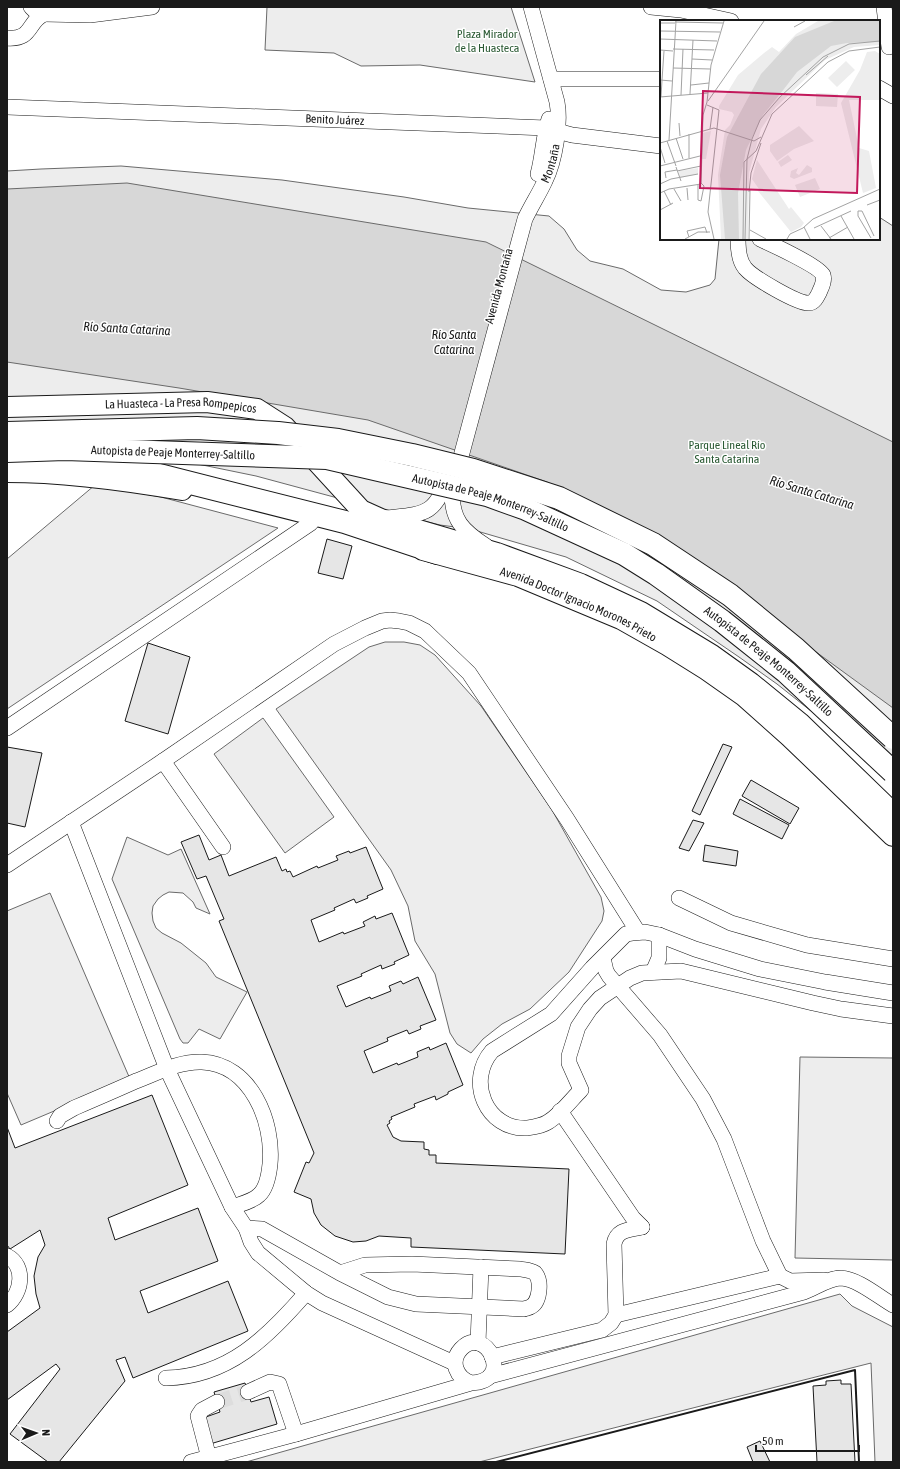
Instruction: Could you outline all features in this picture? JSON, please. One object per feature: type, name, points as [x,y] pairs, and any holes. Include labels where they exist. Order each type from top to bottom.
[{"type":"highway","name":"Autopista de Peaje Monterrey-Saltillo","points":[[7,433],[198,428],[278,433],[338,440],[412,455],[473,470],[559,498],[653,544],[730,595],[796,649],[893,738]]},
{"type":"highway","name":"Autopista de Peaje Monterrey-Saltillo","points":[[7,451],[65,449],[327,458],[487,495],[526,509],[624,554],[656,574],[710,612],[786,672],[893,772]]},
{"type":"highway","points":[[7,459],[85,463],[151,473],[345,522],[438,553]]},
{"type":"main road","name":"La Huasteca - La Presa Rompepicos","points":[[7,407],[207,402],[257,409],[285,427],[361,510]]},
{"type":"main road","name":"Avenida Doctor Ignacio Morones Prieto","points":[[7,472],[72,474],[113,478],[182,489],[311,523],[438,553],[518,576],[621,619],[707,670],[744,696],[790,737],[893,836]]},
{"type":"main road","name":"Avenida Doctor Ignacio Morones Prieto","points":[[361,510],[381,519],[497,553],[581,584],[634,609],[712,655],[751,683],[800,723],[893,813]]},
{"type":"street","points":[[37,11],[90,15],[152,7]]},
{"type":"street","name":"Montaña","points":[[522,217],[547,179],[553,108],[557,102],[531,7]]},
{"type":"street","points":[[651,7],[681,10],[726,20]]},
{"type":"street","points":[[884,7],[887,47]]},
{"type":"street","points":[[11,38],[26,34],[40,16],[37,11]]},
{"type":"street","points":[[551,79],[660,79]]},
{"type":"street","points":[[880,89],[893,96]]},
{"type":"street","name":"Benito Juárez","points":[[7,107],[552,130],[572,136],[660,146]]},
{"type":"street","name":"Avenida Montaña","points":[[497,553],[466,532],[452,508],[448,489],[522,217]]},
{"type":"street","points":[[738,240],[738,248],[744,268],[773,288],[799,301],[807,303],[815,300],[823,284],[824,278],[820,272],[793,255],[762,240]]},
{"type":"street","name":"Avenida Montaña","points":[[381,519],[415,515],[424,512],[435,504],[448,489]]},
{"type":"street","points":[[7,728],[311,523]]},
{"type":"street","points":[[7,865],[334,644],[365,628],[382,621],[390,620],[410,623],[425,631],[469,673],[567,818],[638,932]]},
{"type":"street","points":[[163,761],[223,847]]},
{"type":"street","points":[[71,822],[167,1068],[232,1207],[246,1228],[251,1242],[258,1253],[306,1293],[322,1303],[454,1363]]},
{"type":"street","points":[[679,898],[731,923],[807,945],[893,959]]},
{"type":"street","points":[[893,993],[760,969],[695,949],[659,935],[638,932],[626,934],[551,1014],[492,1051],[485,1059],[481,1069],[481,1093],[488,1107],[495,1117],[502,1123],[518,1128],[531,1127],[548,1122],[581,1090],[569,1063],[569,1056],[578,1027],[590,1009],[600,998],[630,978],[642,973],[681,971],[841,1009],[893,1016]]},
{"type":"street","points":[[653,972],[659,958],[659,935]]},
{"type":"street","points":[[603,958],[606,971],[617,986],[660,1035],[703,1099],[724,1139],[763,1241],[780,1276],[790,1281],[834,1280]]},
{"type":"street","points":[[813,1003],[818,980]]},
{"type":"street","points":[[57,1121],[60,1116],[74,1108],[167,1068],[188,1062],[204,1062],[230,1069],[247,1086],[261,1105],[268,1127],[272,1149],[269,1173],[264,1189],[259,1195],[249,1201],[232,1207]]},
{"type":"street","points":[[492,1356],[602,1330],[611,1323],[616,1314],[614,1244],[616,1237],[622,1232],[642,1226],[633,1218],[560,1112]]},
{"type":"street","points":[[246,1228],[262,1229],[340,1274],[388,1297],[402,1302],[480,1308],[517,1309],[531,1307],[536,1300],[540,1289],[539,1280],[535,1273],[529,1270],[412,1264],[365,1265],[340,1274]]},
{"type":"street","points":[[7,1256],[14,1259],[18,1267],[13,1287],[15,1297],[7,1305]]},
{"type":"street","points":[[478,1343],[481,1267]]},
{"type":"street","points":[[616,1314],[780,1276]]},
{"type":"street","points":[[191,1462],[296,1434],[471,1383],[478,1383],[490,1376],[804,1292],[841,1278],[864,1286],[893,1305]]},
{"type":"street","points":[[166,1378],[185,1377],[212,1369],[233,1360],[266,1337],[306,1293]]},
{"type":"street","points":[[471,1383],[459,1376],[454,1363],[456,1354],[469,1344],[478,1343],[486,1347],[492,1356],[494,1361],[493,1370],[490,1376]]},
{"type":"street","points":[[248,1392],[270,1382],[280,1384],[296,1434]]},
{"type":"street","points":[[209,1458],[198,1416],[202,1410],[217,1402]]},
{"type":"shaded area","name":"Plaza Mirador de la Huasteca","points":[[267,7],[511,7],[535,82],[420,65],[361,66],[334,53],[265,50]]},
{"type":"shaded area","name":"Río Santa Catarina","points":[[121,166],[282,180],[404,197],[468,208],[549,216],[564,229],[577,250],[590,261],[623,269],[661,290],[686,292],[710,285],[715,279],[719,240],[880,240],[880,218],[893,226],[893,783],[840,734],[777,684],[739,657],[657,601],[566,557],[470,529],[440,525],[256,476],[149,454],[7,445],[7,171]]},
{"type":"shaded area","points":[[95,485],[161,497],[278,528],[7,709],[7,559]]},
{"type":"shaded area","points":[[385,642],[404,642],[420,645],[435,655],[481,706],[552,810],[601,897],[604,911],[602,921],[569,972],[530,1009],[502,1024],[483,1039],[471,1053],[457,1044],[450,1033],[435,974],[415,941],[408,906],[391,870],[276,709],[369,647]]},
{"type":"shaded area","points":[[263,718],[334,817],[285,853],[214,754]]},
{"type":"shaded area","points":[[127,837],[168,855],[181,849],[210,914],[196,908],[193,902],[183,893],[169,892],[158,899],[153,906],[153,921],[156,928],[162,933],[181,943],[206,963],[216,977],[247,992],[220,1039],[199,1029],[188,1043],[183,1043],[180,1039],[112,879]]},
{"type":"shaded area","points":[[50,893],[130,1079],[21,1125],[7,1093],[7,911]]},
{"type":"shaded area","points":[[800,1057],[893,1058],[893,1260],[795,1258]]},
{"type":"shaded area","points":[[840,1294],[852,1306],[893,1327],[893,1462],[875,1462],[871,1363],[479,1462],[246,1462]]},
{"type":"water","name":"Río Santa Catarina","points":[[127,183],[486,242],[893,442],[893,708],[702,569],[547,482],[368,420],[179,388],[7,362],[7,189]]},
{"type":"building","points":[[327,539],[352,546],[343,579],[318,573]]},
{"type":"building","points":[[148,643],[190,657],[168,734],[125,721]]},
{"type":"building","points":[[723,744],[732,747],[700,815],[692,811]]},
{"type":"building","points":[[7,747],[42,753],[25,827],[7,823]]},
{"type":"building","points":[[751,780],[799,808],[790,824],[742,796]]},
{"type":"building","points":[[740,799],[789,825],[782,839],[733,814]]},
{"type":"building","points":[[693,820],[704,823],[689,851],[679,848]]},
{"type":"building","points":[[199,835],[209,860],[221,855],[229,876],[276,857],[282,871],[286,869],[287,872],[290,871],[293,877],[317,866],[318,868],[338,860],[336,856],[366,847],[383,889],[367,896],[368,898],[356,903],[354,899],[334,908],[335,910],[311,920],[319,942],[343,932],[344,934],[365,926],[363,922],[375,916],[376,919],[392,913],[409,955],[394,962],[395,964],[382,969],[381,965],[361,974],[362,976],[337,986],[346,1007],[370,997],[371,999],[391,991],[389,986],[401,981],[403,984],[418,977],[436,1020],[420,1026],[421,1029],[409,1034],[407,1030],[387,1038],[388,1041],[364,1051],[373,1073],[397,1063],[398,1065],[418,1057],[417,1052],[429,1047],[430,1050],[446,1043],[463,1085],[436,1100],[435,1096],[414,1104],[415,1107],[391,1117],[392,1119],[389,1121],[390,1123],[387,1125],[393,1137],[401,1141],[424,1142],[424,1149],[429,1150],[429,1155],[436,1155],[436,1163],[569,1169],[565,1254],[411,1247],[411,1238],[379,1236],[366,1241],[353,1242],[335,1236],[321,1225],[314,1213],[311,1199],[294,1192],[306,1162],[309,1163],[314,1153],[219,921],[224,919],[206,876],[197,879],[181,842]]},
{"type":"building","points":[[705,845],[738,851],[736,866],[703,861]]},
{"type":"building","points":[[152,1095],[188,1185],[108,1218],[115,1240],[198,1208],[218,1261],[140,1291],[148,1313],[228,1281],[248,1331],[133,1378],[125,1357],[116,1360],[125,1381],[59,1462],[48,1462],[10,1434],[60,1369],[56,1364],[7,1400],[7,1332],[40,1308],[36,1294],[34,1276],[38,1257],[45,1245],[40,1230],[10,1249],[7,1245],[7,1127],[15,1148]]},
{"type":"building","points":[[841,1380],[841,1384],[851,1384],[855,1462],[817,1462],[813,1386],[826,1385],[826,1381]]},
{"type":"building","points":[[245,1383],[251,1402],[269,1397],[277,1424],[210,1444],[203,1418],[220,1412],[214,1392]]},
{"type":"building","points":[[760,1441],[770,1462],[753,1462],[747,1447]]},
{"type":"tunnel","points":[[217,1402],[248,1392]]},
{"type":"wall","points":[[496,1462],[855,1370],[859,1462]]},
{"type":"park label","name":"Parque Lineal Río Santa Catarina","points":[[727,452]]}]
